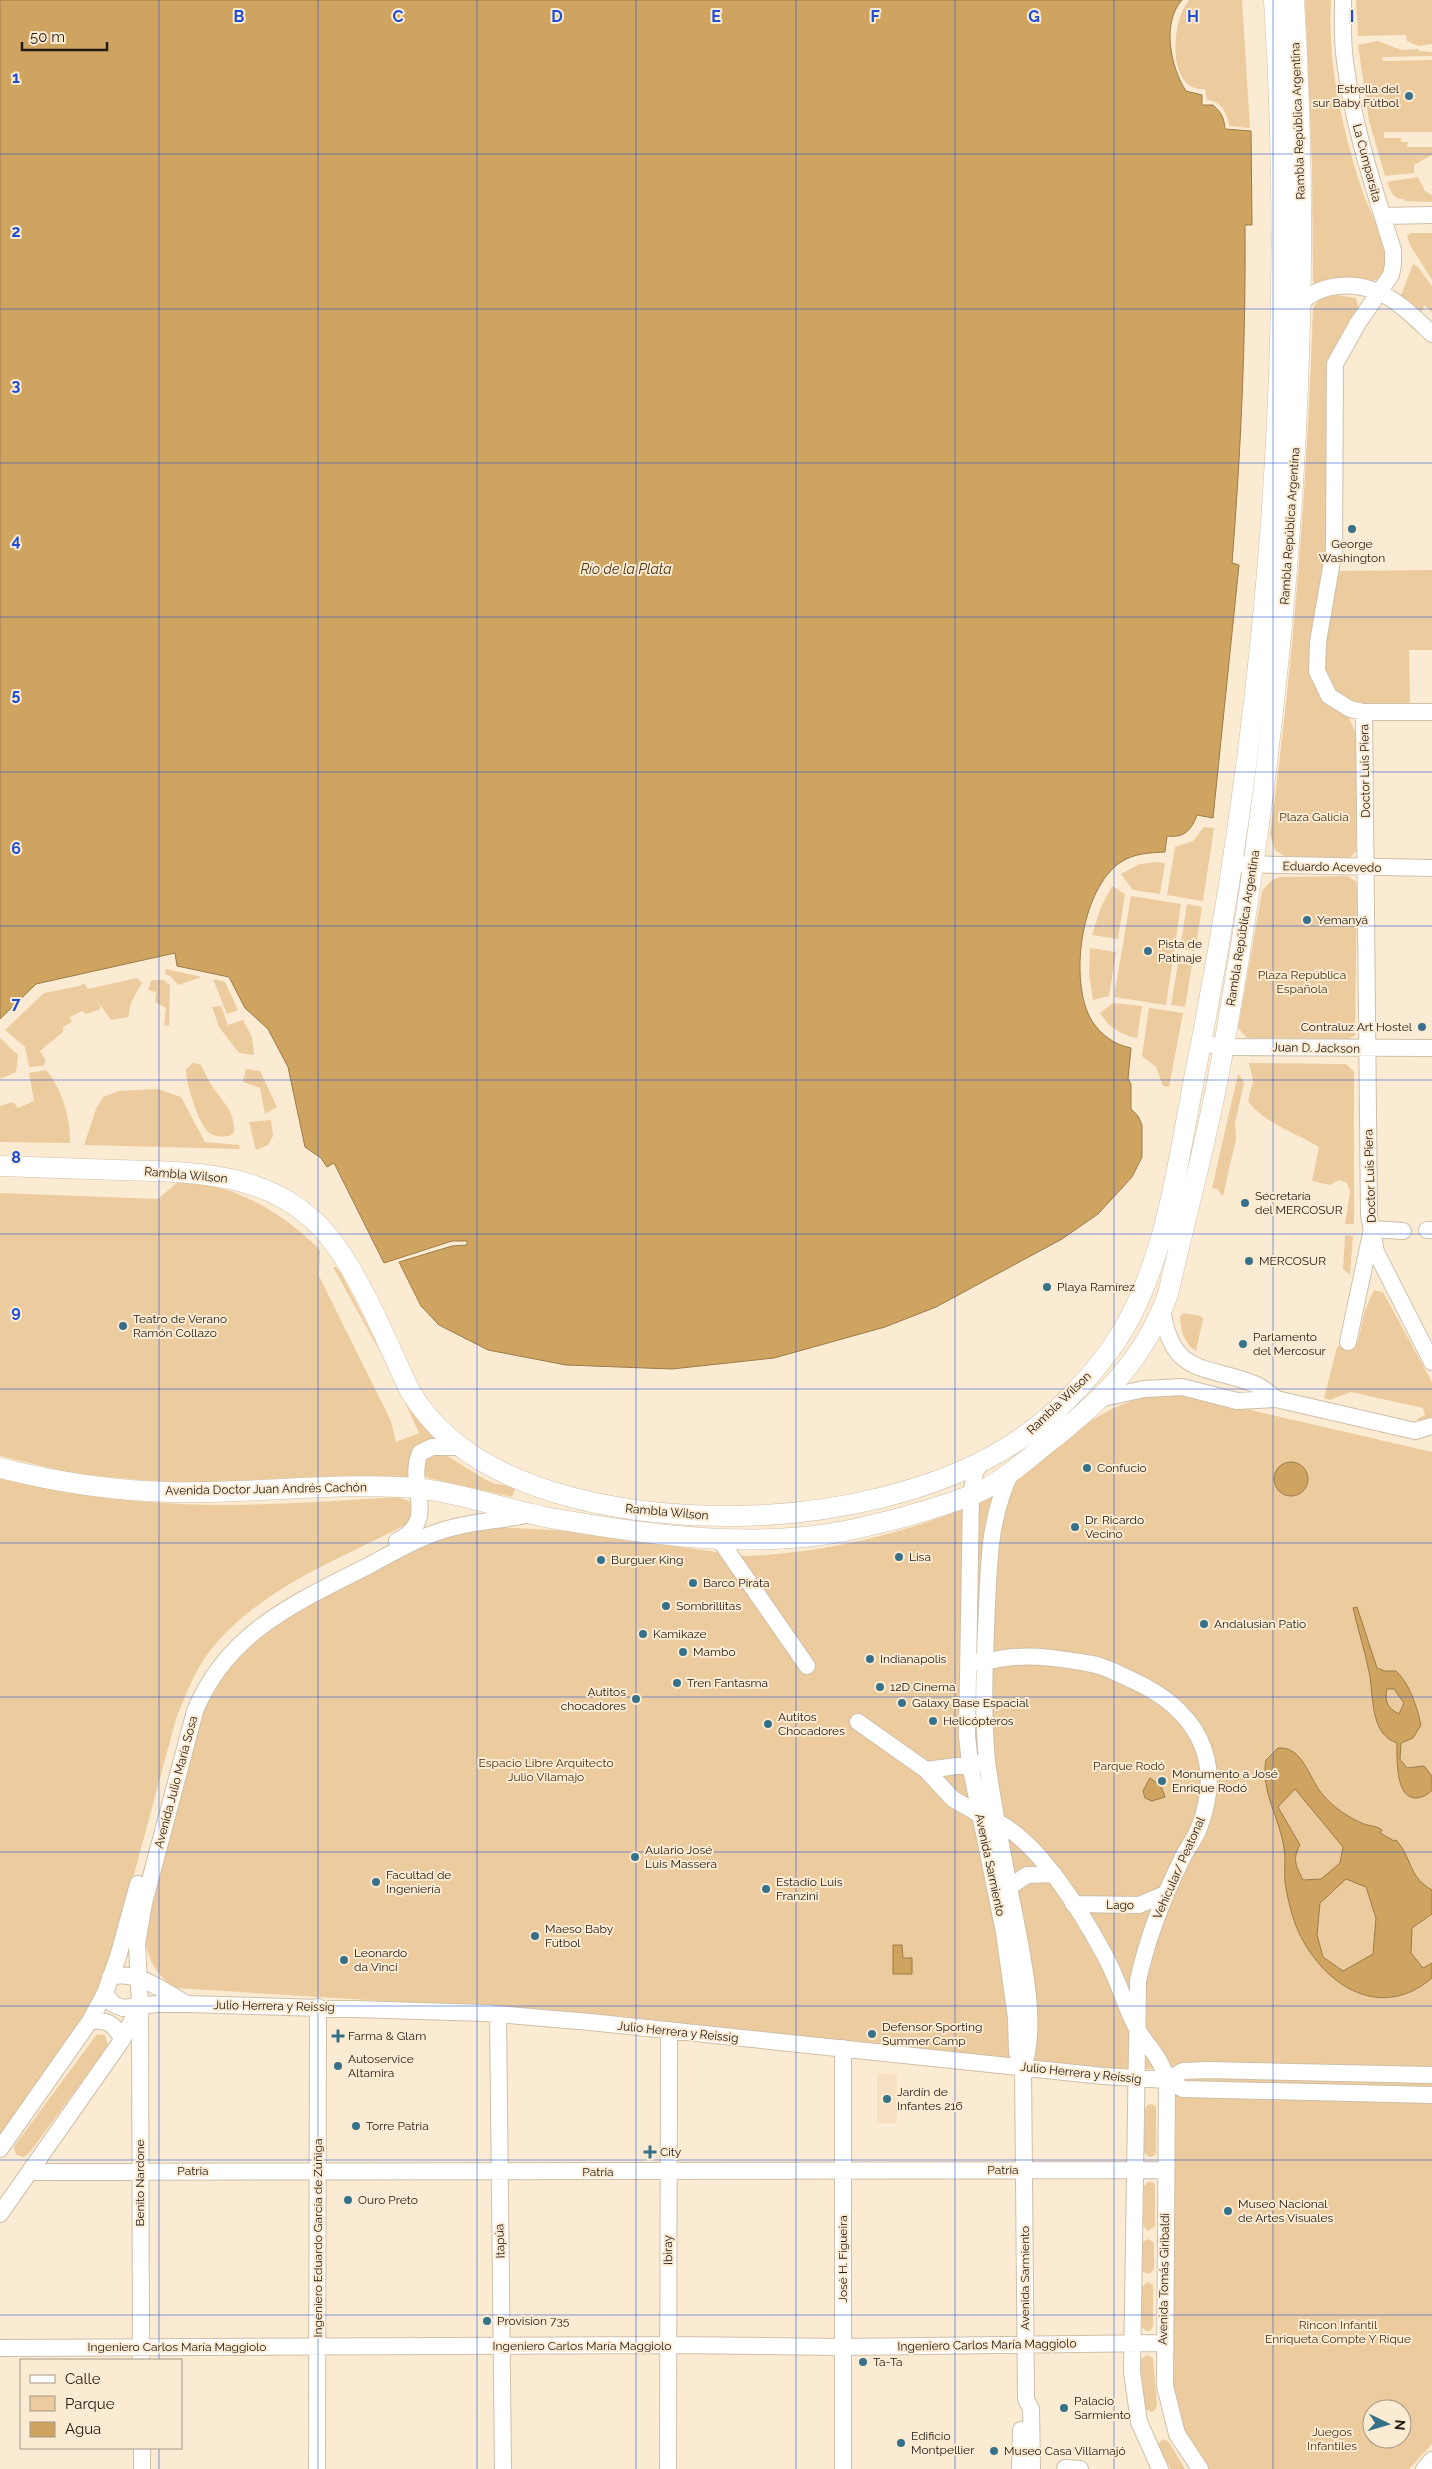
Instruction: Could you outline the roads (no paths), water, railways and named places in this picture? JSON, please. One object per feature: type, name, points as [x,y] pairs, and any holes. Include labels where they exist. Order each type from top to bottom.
[{"type":"main road","name":"Rambla República Argentina","points":[[1201,1043],[1232,864],[1256,693],[1275,478],[1282,262],[1281,147],[1274,0]]},
{"type":"main road","name":"Rambla República Argentina","points":[[1224,1047],[1254,865],[1273,715],[1294,482],[1300,304],[1300,146],[1294,0]]},
{"type":"main road","name":"Rambla Wilson","points":[[0,1166],[217,1175],[247,1182],[280,1196],[319,1226],[335,1245],[349,1266],[419,1406],[440,1430],[464,1447],[505,1472],[576,1498],[623,1509],[687,1516],[758,1516],[856,1503],[933,1481],[983,1460],[1023,1437],[1074,1391],[1110,1349],[1137,1305],[1153,1262],[1172,1184],[1201,1043]]},
{"type":"main road","name":"Rambla Wilson","points":[[532,1514],[683,1537],[719,1539],[806,1537],[888,1521],[971,1495],[1010,1472],[1102,1398],[1132,1362],[1153,1328],[1162,1309],[1224,1047]]},
{"type":"main road","name":"Avenida Doctor Juan Andrés Cachón","points":[[0,1468],[83,1485],[124,1490],[182,1492],[382,1486],[418,1489],[532,1514]]},
{"type":"street","name":"La Cumparsita","points":[[1343,0],[1344,53],[1350,92],[1359,137],[1393,250],[1391,275],[1380,293]]},
{"type":"street","points":[[1383,216],[1432,214]]},
{"type":"street","points":[[1300,304],[1316,290],[1333,287],[1356,287],[1380,293],[1432,334]]},
{"type":"street","name":"Doctor Luis Piera","points":[[1380,293],[1358,323],[1335,364],[1334,550],[1316,660],[1317,671],[1329,696],[1339,704],[1364,712],[1369,1215],[1376,1252],[1432,1362]]},
{"type":"street","points":[[1364,712],[1432,712]]},
{"type":"street","name":"Eduardo Acevedo","points":[[1232,864],[1432,868]]},
{"type":"street","name":"Juan D. Jackson","points":[[1201,1043],[1224,1047],[1432,1048]]},
{"type":"street","points":[[1372,1229],[1403,1230]]},
{"type":"street","name":"Doctor Luis Piera","points":[[1348,1342],[1372,1229]]},
{"type":"street","points":[[1162,1309],[1169,1334],[1182,1357],[1195,1366],[1211,1372],[1258,1385],[1276,1399]]},
{"type":"street","points":[[1204,1393],[1211,1372]]},
{"type":"street","points":[[1102,1398],[1168,1386],[1237,1401],[1276,1399],[1415,1431],[1432,1439]]},
{"type":"street","points":[[1415,1431],[1432,1426]]},
{"type":"street","name":"Avenida Julio María Sosa","points":[[0,2150],[90,2022],[105,1993],[118,1957],[184,1712],[202,1674],[237,1633],[268,1608],[408,1535],[416,1528],[418,1520],[420,1506],[416,1466],[420,1453],[432,1447],[464,1447]]},
{"type":"street","name":"Avenida Sarmiento","points":[[983,1460],[975,1472],[971,1495],[967,1736],[979,1814],[1004,1932],[1016,2018],[1017,2052],[1023,2068],[1026,2399],[1022,2408],[1020,2469]]},
{"type":"street","name":"Avenida Sarmiento","points":[[1010,1472],[1000,1496],[993,1523],[985,1663],[987,1761],[1022,1958],[1028,2008],[1029,2053],[1023,2068]]},
{"type":"street","name":"Avenida Julio María Sosa","points":[[0,2214],[122,2040],[140,2005],[137,1944],[144,1903],[195,1711],[214,1673],[246,1638],[262,1624],[294,1603],[418,1539],[455,1527],[532,1514]]},
{"type":"street","points":[[719,1539],[807,1666]]},
{"type":"street","name":"Vehicular/ Peatonal","points":[[985,1663],[1004,1658],[1029,1657],[1094,1664],[1138,1682],[1166,1698],[1197,1731],[1203,1743],[1210,1771],[1206,1804],[1199,1830],[1165,1894],[1144,1949],[1139,1973],[1137,2079]]},
{"type":"street","points":[[968,1662],[985,1663]]},
{"type":"street","points":[[858,1722],[926,1770],[953,1799],[979,1814]]},
{"type":"street","points":[[926,1770],[987,1761]]},
{"type":"street","points":[[997,1822],[1010,1829],[1030,1846],[1054,1874],[1105,1955],[1137,2030],[1159,2058],[1167,2080]]},
{"type":"street","points":[[1009,1887],[1027,1875],[1054,1874]]},
{"type":"street","name":"Lago","points":[[1072,1904],[1139,1905],[1165,1894]]},
{"type":"street","name":"Julio Herrera y Reissig","points":[[110,1977],[129,1975],[139,1978],[188,2004]]},
{"type":"street","name":"Julio Herrera y Reissig","points":[[105,1993],[109,2000],[117,2006],[188,2004],[498,2014],[1023,2068],[1167,2080],[1183,2089],[1432,2095]]},
{"type":"street","name":"Benito Nardone","points":[[140,2005],[141,2354]]},
{"type":"street","name":"Ingeniero Eduardo García de Zúñiga","points":[[318,2007],[318,2469]]},
{"type":"street","name":"Itapúa","points":[[498,2014],[498,2172],[503,2346],[503,2469]]},
{"type":"street","points":[[90,2022],[105,2021],[112,2023],[122,2040]]},
{"type":"street","name":"Ibiray","points":[[668,2469],[670,2345],[667,2172],[669,2031]]},
{"type":"street","name":"José H. Figueira","points":[[843,2048],[843,2469]]},
{"type":"street","name":"Julio Herrera y Reissig","points":[[1167,2080],[1183,2071],[1208,2070],[1432,2075]]},
{"type":"street","points":[[1137,2079],[1134,2170],[1133,2391],[1139,2422],[1146,2443],[1160,2469]]},
{"type":"street","name":"Avenida Tomás Giribaldi","points":[[1167,2080],[1163,2343],[1165,2386],[1171,2417],[1177,2434],[1200,2469]]},
{"type":"street","name":"Patria","points":[[31,2172],[1166,2170]]},
{"type":"street","name":"Ingeniero Carlos María Maggiolo","points":[[0,2348],[141,2354],[318,2347],[670,2345],[843,2347],[1163,2343]]},
{"type":"street","name":"Avenida Sarmiento","points":[[1026,2399],[1031,2410],[1032,2469]]},
{"type":"street","points":[[142,2449],[142,2469]]},
{"type":"street","points":[[1424,2469],[1432,2460]]},
{"type":"water","name":"Río de la Plata","points":[[0,0],[1182,0],[1172,21],[1170,46],[1176,70],[1186,91],[1202,95],[1202,105],[1213,105],[1222,116],[1225,129],[1251,131],[1252,225],[1245,225],[1245,310],[1242,394],[1232,563],[1239,565],[1213,818],[1197,815],[1186,832],[1178,836],[1167,836],[1165,852],[1137,855],[1121,862],[1107,875],[1096,892],[1082,937],[1081,983],[1085,1004],[1092,1021],[1100,1031],[1114,1042],[1131,1048],[1128,1079],[1131,1084],[1131,1109],[1138,1116],[1142,1125],[1142,1157],[1132,1177],[1098,1214],[1062,1239],[936,1307],[885,1327],[774,1358],[672,1369],[566,1365],[488,1350],[439,1325],[421,1306],[399,1262],[452,1246],[467,1245],[467,1241],[452,1241],[384,1263],[334,1163],[327,1167],[321,1158],[305,1147],[288,1067],[268,1029],[245,1008],[229,977],[177,966],[175,953],[36,984],[0,1019]]},
{"type":"water","points":[[1291,1462],[1303,1467],[1308,1479],[1303,1491],[1291,1496],[1279,1491],[1274,1479],[1279,1467]]},
{"type":"water","points":[[1357,1607],[1377,1668],[1385,1671],[1396,1671],[1405,1682],[1415,1703],[1421,1725],[1413,1738],[1401,1743],[1400,1759],[1407,1768],[1424,1766],[1432,1776],[1432,1790],[1422,1797],[1408,1796],[1404,1791],[1398,1775],[1397,1743],[1388,1738],[1377,1722],[1367,1664],[1353,1608]],"holes":[[[1387,1689],[1394,1689],[1404,1703],[1399,1714],[1392,1709],[1386,1698]]]},
{"type":"water","points":[[1278,1748],[1294,1752],[1305,1765],[1318,1789],[1332,1804],[1353,1819],[1382,1830],[1380,1833],[1394,1841],[1396,1840],[1401,1846],[1418,1879],[1432,1890],[1432,1914],[1412,1928],[1411,1953],[1423,1968],[1432,1963],[1432,1978],[1412,1991],[1391,1997],[1371,1997],[1352,1990],[1335,1979],[1319,1964],[1306,1946],[1296,1926],[1288,1899],[1285,1882],[1284,1848],[1268,1793],[1265,1771],[1266,1760]],"holes":[[[1295,1789],[1343,1847],[1340,1863],[1321,1879],[1303,1880],[1296,1862],[1296,1854],[1300,1845],[1278,1807]],[[1346,1879],[1366,1887],[1376,1918],[1373,1954],[1343,1971],[1323,1957],[1317,1935],[1320,1903]]]},
{"type":"water","points":[[1150,1778],[1161,1786],[1165,1797],[1152,1801],[1145,1798],[1143,1791]]},
{"type":"water","points":[[893,1945],[902,1945],[903,1958],[912,1958],[912,1974],[893,1974]]},
{"type":"place","name":"Estrella del sur Baby Fútbol","points":[[1409,96]]},
{"type":"place","name":"George Washington","points":[[1352,529]]},
{"type":"place","name":"Yemanyá","points":[[1307,920]]},
{"type":"place","name":"Pista de Patinaje","points":[[1148,951]]},
{"type":"place","name":"Contraluz Art Hostel","points":[[1422,1027]]},
{"type":"place","name":"Secretaría del MERCOSUR","points":[[1245,1203]]},
{"type":"place","name":"MERCOSUR","points":[[1249,1261]]},
{"type":"place","name":"Playa Ramírez","points":[[1047,1287]]},
{"type":"place","name":"Teatro de Verano Ramón Collazo","points":[[123,1326]]},
{"type":"place","name":"Parlamento del Mercosur","points":[[1243,1344]]},
{"type":"place","name":"Confucio","points":[[1087,1468]]},
{"type":"place","name":"Dr. Ricardo Vecino","points":[[1075,1527]]},
{"type":"place","name":"Lisa","points":[[899,1557]]},
{"type":"place","name":"Burguer King","points":[[601,1560]]},
{"type":"place","name":"Barco Pirata","points":[[693,1583]]},
{"type":"place","name":"Sombrillitas","points":[[666,1606]]},
{"type":"place","name":"Andalusian Patio","points":[[1204,1624]]},
{"type":"place","name":"Kamikaze","points":[[643,1634]]},
{"type":"place","name":"Mambo","points":[[683,1652]]},
{"type":"place","name":"Indianapolis","points":[[870,1659]]},
{"type":"place","name":"Tren Fantasma","points":[[677,1683]]},
{"type":"place","name":"12D Cinema","points":[[880,1687]]},
{"type":"place","name":"Autitos chocadores","points":[[636,1699]]},
{"type":"place","name":"Galaxy Base Espacial","points":[[902,1703]]},
{"type":"place","name":"Helicópteros","points":[[933,1721]]},
{"type":"place","name":"Autitos Chocadores","points":[[768,1724]]},
{"type":"place","name":"Monumento a José Enrique Rodó","points":[[1162,1781]]},
{"type":"place","name":"Aulario José Luis Massera","points":[[635,1857]]},
{"type":"place","name":"Facultad de Ingeniería","points":[[376,1882]]},
{"type":"place","name":"Estadio Luis Franzini","points":[[766,1889]]},
{"type":"place","name":"Maeso Baby Fútbol","points":[[535,1936]]},
{"type":"place","name":"Leonardo da Vinci","points":[[344,1960]]},
{"type":"place","name":"Defensor Sporting Summer Camp","points":[[872,2034]]},
{"type":"place","name":"Farma & Glam","points":[[338,2036]]},
{"type":"place","name":"Autoservice Altamira","points":[[338,2066]]},
{"type":"place","name":"Jardín de Infantes 216","points":[[887,2099]]},
{"type":"place","name":"Torre Patria","points":[[356,2126]]},
{"type":"place","name":"City","points":[[650,2152]]},
{"type":"place","name":"Ouro Preto","points":[[348,2200]]},
{"type":"place","name":"Museo Nacional de Artes Visuales","points":[[1228,2211]]},
{"type":"place","name":"Provision 735","points":[[487,2321]]},
{"type":"place","name":"Ta-Ta","points":[[863,2362]]},
{"type":"place","name":"Palacio Sarmiento","points":[[1064,2408]]},
{"type":"place","name":"Edificio Montpellier","points":[[901,2443]]},
{"type":"place","name":"Museo Casa Villamajó","points":[[994,2451]]},
{"type":"park label","name":"Plaza Galicia","points":[[1314,817]]},
{"type":"park label","name":"Plaza República Española","points":[[1302,982]]},
{"type":"park label","name":"Parque Rodó","points":[[1129,1766]]},
{"type":"park label","name":"Espacio Libre Arquitecto Julio Vilamajo","points":[[546,1770]]},
{"type":"park label","name":"Rincon Infantil Enriqueta Compte Y Rique","points":[[1338,2332]]},
{"type":"park label","name":"Juegos Infantiles","points":[[1332,2439]]}]
